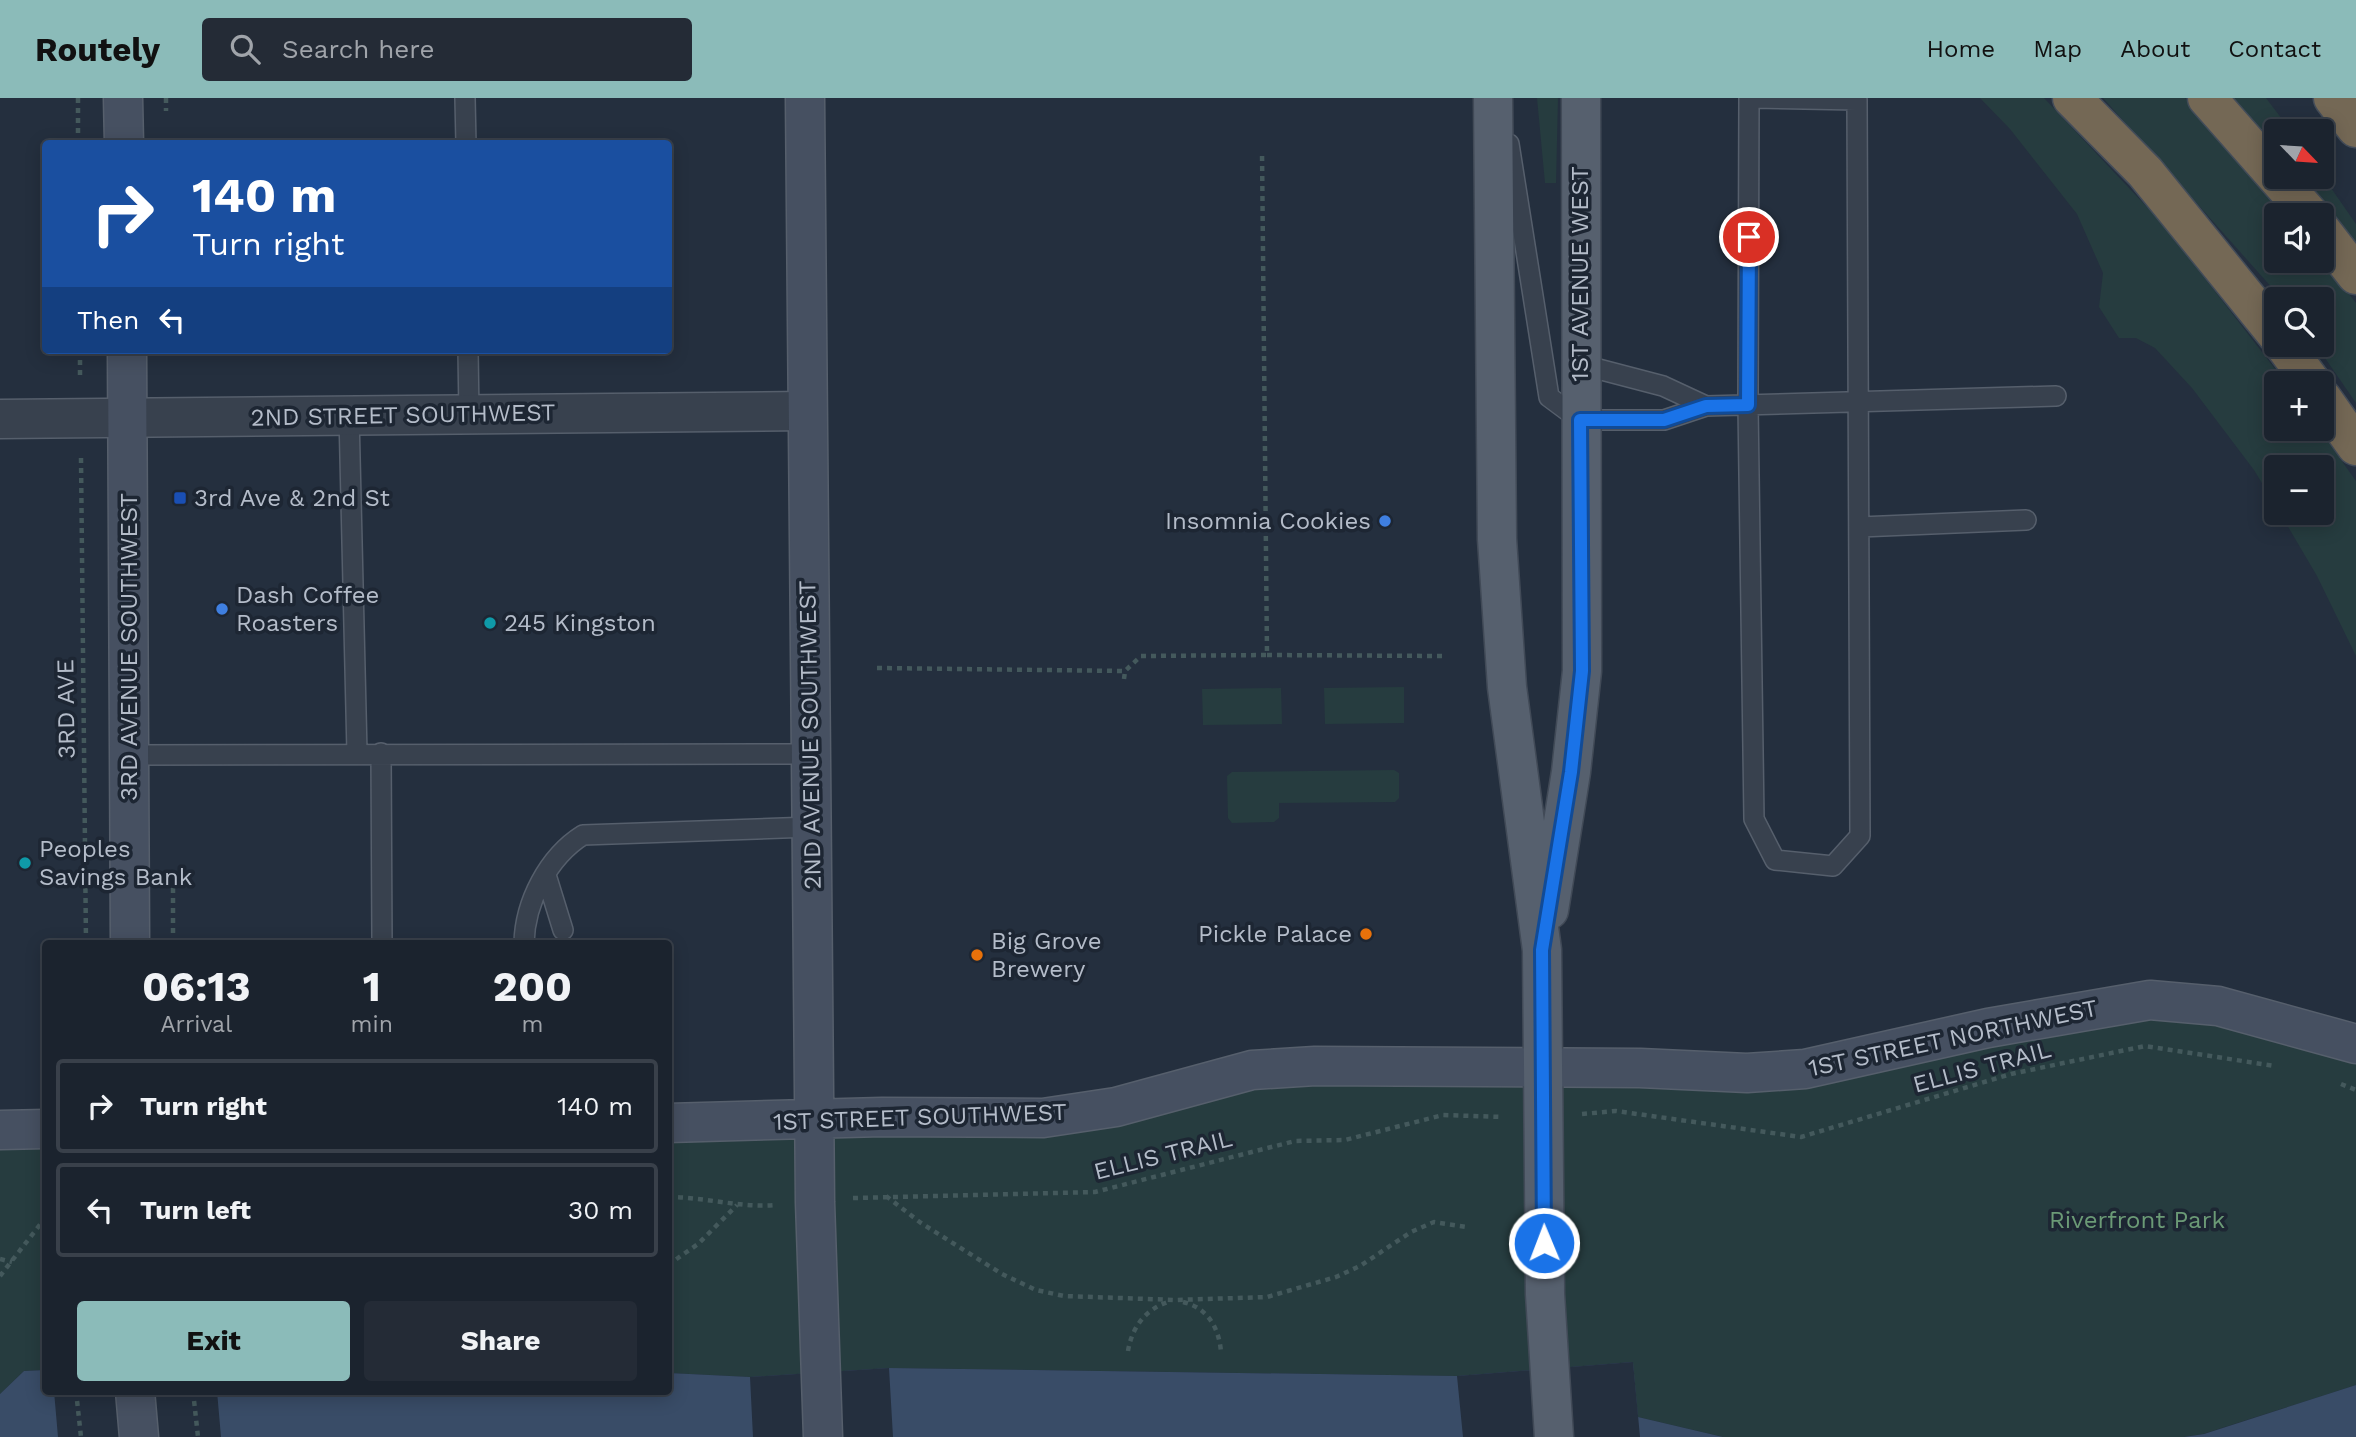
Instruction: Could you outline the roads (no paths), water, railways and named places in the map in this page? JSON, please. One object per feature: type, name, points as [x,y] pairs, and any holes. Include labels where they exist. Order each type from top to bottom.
[{"type":"highway","points":[[2072,98],[2145,172],[2264,319]]},
{"type":"highway","points":[[2207,98],[2299,203]]},
{"type":"highway","points":[[2333,98],[2356,128]]},
{"type":"highway","points":[[2334,247],[2356,275]]},
{"type":"highway","points":[[2334,415],[2356,446]]},
{"type":"main road","points":[[123,98],[124,140]]},
{"type":"main road","name":"2ND AVENUE SOUTHWEST","points":[[805,98],[810,754],[819,1371],[823,1437]]},
{"type":"main road","name":"1ST AVENUE WEST","points":[[1493,98],[1497,539],[1507,687],[1542,950],[1548,1369],[1554,1437]]},
{"type":"main road","name":"1ST AVENUE WEST","points":[[1542,950],[1571,772],[1582,671],[1581,98]]},
{"type":"main road","name":"3RD AVENUE SOUTHWEST","points":[[127,354],[130,940]]},
{"type":"main road","name":"1ST STREET NORTHWEST","points":[[1543,1067],[1747,1073],[1805,1069],[1988,1028],[2150,1000],[2218,1006],[2356,1044]]},
{"type":"main road","name":"1ST STREET SOUTHWEST","points":[[672,1123],[1043,1118],[1116,1107],[1252,1070],[1315,1066],[1543,1067]]},
{"type":"main road","points":[[0,1130],[42,1129]]},
{"type":"main road","points":[[135,1395],[139,1437]]},
{"type":"street","name":"2ND STREET SOUTHWEST","points":[[0,419],[806,411]]},
{"type":"lane","points":[[466,98],[466,140]]},
{"type":"lane","points":[[1503,98],[1549,397],[1580,420],[1664,420],[1706,406],[2056,396]]},
{"type":"lane","points":[[1751,98],[1857,100],[1860,401],[1860,836],[1833,866],[1775,860],[1754,819],[1748,405],[1751,98]]},
{"type":"lane","points":[[468,354],[469,415]]},
{"type":"lane","points":[[1580,364],[1663,386],[1706,406]]},
{"type":"lane","points":[[349,415],[356,754]]},
{"type":"lane","points":[[1860,527],[2026,520]]},
{"type":"lane","points":[[381,753],[382,940]]},
{"type":"lane","points":[[129,755],[810,754]]},
{"type":"lane","points":[[524,940],[525,922],[532,899],[546,874],[572,842],[594,833],[752,831],[811,827]]},
{"type":"lane","points":[[546,874],[564,930]]},
{"type":"water","points":[[1633,1362],[1638,1417],[1723,1437],[0,1437],[0,1394],[24,1371],[42,1370],[42,1395],[672,1395],[672,1373],[750,1377],[889,1368],[1457,1376]]},
{"type":"water","points":[[2356,1385],[2356,1437],[2184,1437],[2204,1434]]},
{"type":"place","name":"3rd Ave & 2nd St","points":[[180,498]]},
{"type":"place","name":"Insomnia Cookies","points":[[1385,521]]},
{"type":"place","name":"Dash Coffee Roasters","points":[[222,609]]},
{"type":"place","name":"245 Kingston","points":[[490,623]]},
{"type":"place","name":"Peoples Savings Bank","points":[[25,863]]},
{"type":"place","name":"Pickle Palace","points":[[1366,934]]},
{"type":"place","name":"Big Grove Brewery","points":[[977,955]]},
{"type":"park label","name":"Riverfront Park","points":[[2137,1220]]}]
